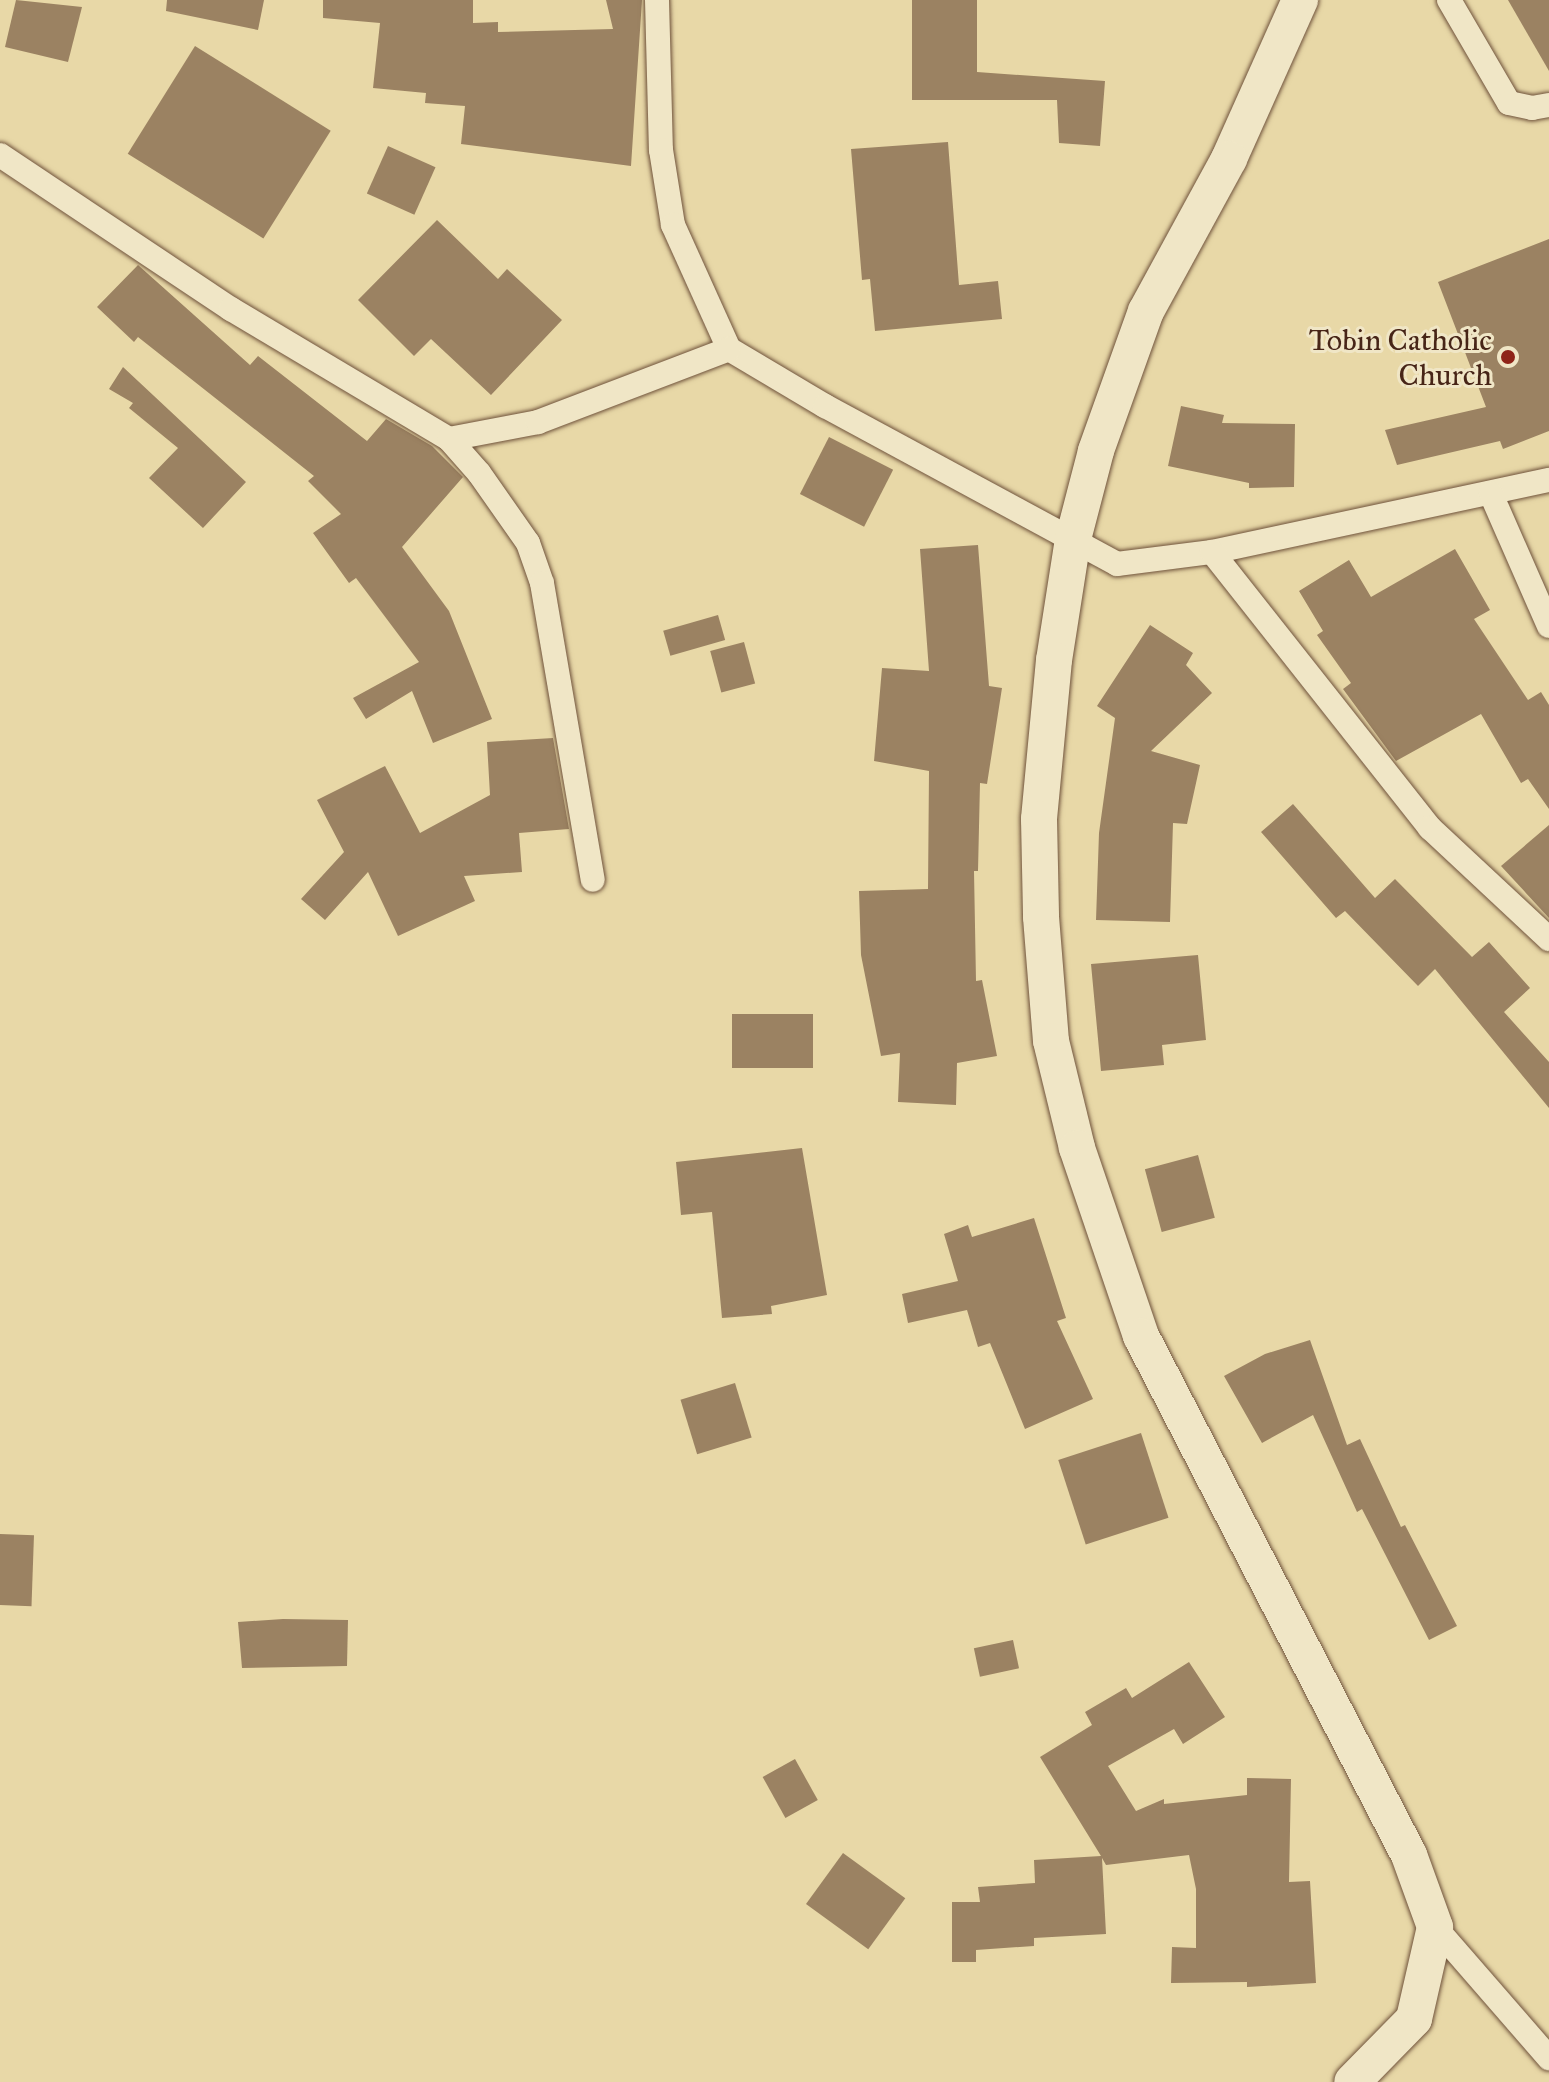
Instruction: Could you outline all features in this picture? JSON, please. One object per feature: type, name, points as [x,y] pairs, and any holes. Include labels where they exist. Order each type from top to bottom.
[{"type":"main road","points":[[1300,0],[1229,159],[1146,311],[1096,451],[1073,539],[1054,660],[1039,819],[1051,1041],[1077,1148],[1141,1336],[1409,1855],[1435,1927],[1414,2019],[1352,2082]]},
{"type":"street","points":[[657,0],[661,150],[673,225],[729,349],[825,406],[1117,564],[1212,552],[1549,480]]},
{"type":"street","points":[[1449,0],[1509,103],[1532,108],[1549,105]]},
{"type":"street","points":[[0,155],[245,318],[449,439],[528,543],[542,583],[593,880]]},
{"type":"street","points":[[449,439],[538,422],[729,349]]},
{"type":"street","points":[[1491,494],[1549,626]]},
{"type":"street","points":[[1212,552],[1430,828],[1549,939]]},
{"type":"street","points":[[1435,1927],[1549,2058]]},
{"type":"building","points":[[16,0],[82,7],[68,62],[5,47]]},
{"type":"building","points":[[167,0],[264,0],[258,30],[166,11]]},
{"type":"building","points":[[323,0],[473,0],[473,23],[498,22],[498,32],[613,29],[606,0],[642,0],[631,166],[461,144],[465,106],[425,103],[426,93],[373,88],[380,23],[323,18]]},
{"type":"building","points":[[912,0],[977,0],[977,72],[1105,81],[1100,146],[1059,143],[1057,100],[912,100]]},
{"type":"building","points":[[1508,0],[1549,0],[1549,71]]},
{"type":"building","points":[[195,46],[331,131],[263,238],[128,154]]},
{"type":"building","points":[[948,142],[959,285],[998,281],[1002,319],[875,331],[870,279],[862,280],[851,149]]},
{"type":"building","points":[[388,146],[436,167],[414,215],[367,194]]},
{"type":"building","points":[[437,220],[498,279],[507,269],[562,320],[491,395],[431,339],[414,356],[358,300]]},
{"type":"building","name":"Tobin Catholic Church","points":[[1549,239],[1549,431],[1503,449],[1500,441],[1397,465],[1385,430],[1486,407],[1438,282]]},
{"type":"building","points":[[138,265],[250,365],[258,356],[367,441],[386,419],[432,446],[463,477],[402,547],[449,611],[492,719],[433,743],[412,691],[366,719],[353,698],[419,662],[356,578],[349,583],[313,533],[341,514],[308,481],[314,476],[138,337],[134,342],[97,307]]},
{"type":"building","points":[[123,367],[246,482],[203,528],[149,478],[178,448],[129,408],[133,403],[109,389]]},
{"type":"building","points":[[1181,406],[1224,415],[1222,423],[1295,424],[1294,487],[1249,488],[1249,483],[1168,466]]},
{"type":"building","points":[[829,437],[893,470],[864,527],[800,494]]},
{"type":"building","points":[[978,545],[989,686],[1002,688],[987,784],[980,783],[978,871],[974,871],[976,981],[982,980],[997,1056],[957,1063],[956,1105],[898,1102],[900,1053],[881,1056],[861,955],[859,891],[928,889],[929,771],[874,761],[882,668],[929,671],[920,549]]},
{"type":"building","points":[[1455,549],[1490,610],[1474,619],[1528,700],[1541,692],[1549,705],[1549,809],[1528,779],[1521,783],[1481,714],[1396,761],[1343,689],[1351,683],[1317,635],[1323,631],[1299,591],[1349,560],[1371,597]]},
{"type":"building","points":[[718,615],[725,640],[670,656],[663,631]]},
{"type":"building","points":[[1150,625],[1193,653],[1186,665],[1212,693],[1151,751],[1200,765],[1187,824],[1173,823],[1170,922],[1096,920],[1099,833],[1115,718],[1097,706]]},
{"type":"building","points":[[744,642],[755,684],[721,693],[710,651]]},
{"type":"building","points":[[553,738],[569,829],[519,833],[522,872],[464,876],[475,901],[398,936],[368,872],[325,920],[301,899],[344,852],[317,800],[385,766],[420,833],[490,795],[487,742]]},
{"type":"building","points":[[1293,804],[1375,898],[1395,879],[1472,957],[1489,942],[1530,988],[1504,1012],[1549,1062],[1549,1108],[1435,969],[1418,986],[1345,911],[1336,918],[1261,832]]},
{"type":"building","points":[[1549,825],[1549,918],[1501,866]]},
{"type":"building","points":[[1198,955],[1206,1040],[1162,1045],[1164,1065],[1101,1071],[1091,964]]},
{"type":"building","points":[[732,1014],[813,1014],[813,1068],[732,1068]]},
{"type":"building","points":[[802,1148],[827,1295],[771,1306],[772,1314],[722,1318],[712,1212],[681,1215],[676,1162]]},
{"type":"building","points":[[1198,1155],[1215,1218],[1162,1232],[1145,1169]]},
{"type":"building","points":[[1034,1218],[1066,1318],[1057,1321],[1093,1399],[1025,1429],[990,1343],[978,1347],[967,1310],[908,1323],[902,1294],[958,1281],[944,1234],[968,1225],[972,1237]]},
{"type":"building","points":[[1310,1340],[1347,1445],[1360,1439],[1401,1527],[1405,1525],[1457,1626],[1429,1640],[1362,1509],[1357,1512],[1313,1415],[1262,1443],[1224,1376],[1265,1354]]},
{"type":"building","points":[[735,1383],[752,1438],[697,1454],[680,1400]]},
{"type":"building","points":[[1141,1433],[1169,1518],[1086,1545],[1058,1460]]},
{"type":"building","points":[[0,1534],[34,1535],[32,1606],[0,1605]]},
{"type":"building","points":[[348,1620],[347,1666],[242,1668],[238,1622]]},
{"type":"building","points":[[1013,1640],[1019,1668],[980,1677],[974,1648]]},
{"type":"building","points":[[1189,1662],[1225,1717],[1183,1744],[1174,1729],[1108,1766],[1136,1811],[1164,1799],[1164,1804],[1247,1795],[1247,1778],[1291,1779],[1289,1882],[1310,1881],[1316,1983],[1247,1987],[1247,1982],[1171,1983],[1172,1947],[1196,1948],[1196,1889],[1189,1855],[1106,1865],[1102,1858],[1106,1934],[1034,1938],[1034,1946],[976,1950],[976,1962],[952,1962],[952,1902],[980,1902],[978,1887],[1035,1883],[1034,1860],[1101,1856],[1040,1757],[1092,1725],[1085,1712],[1126,1688],[1132,1698]]},
{"type":"building","points":[[795,1759],[818,1800],[785,1818],[763,1777]]},
{"type":"building","points":[[843,1853],[905,1898],[868,1949],[806,1904]]},
{"type":"place","name":"Tobin Catholic Church","points":[[1508,357]]}]
